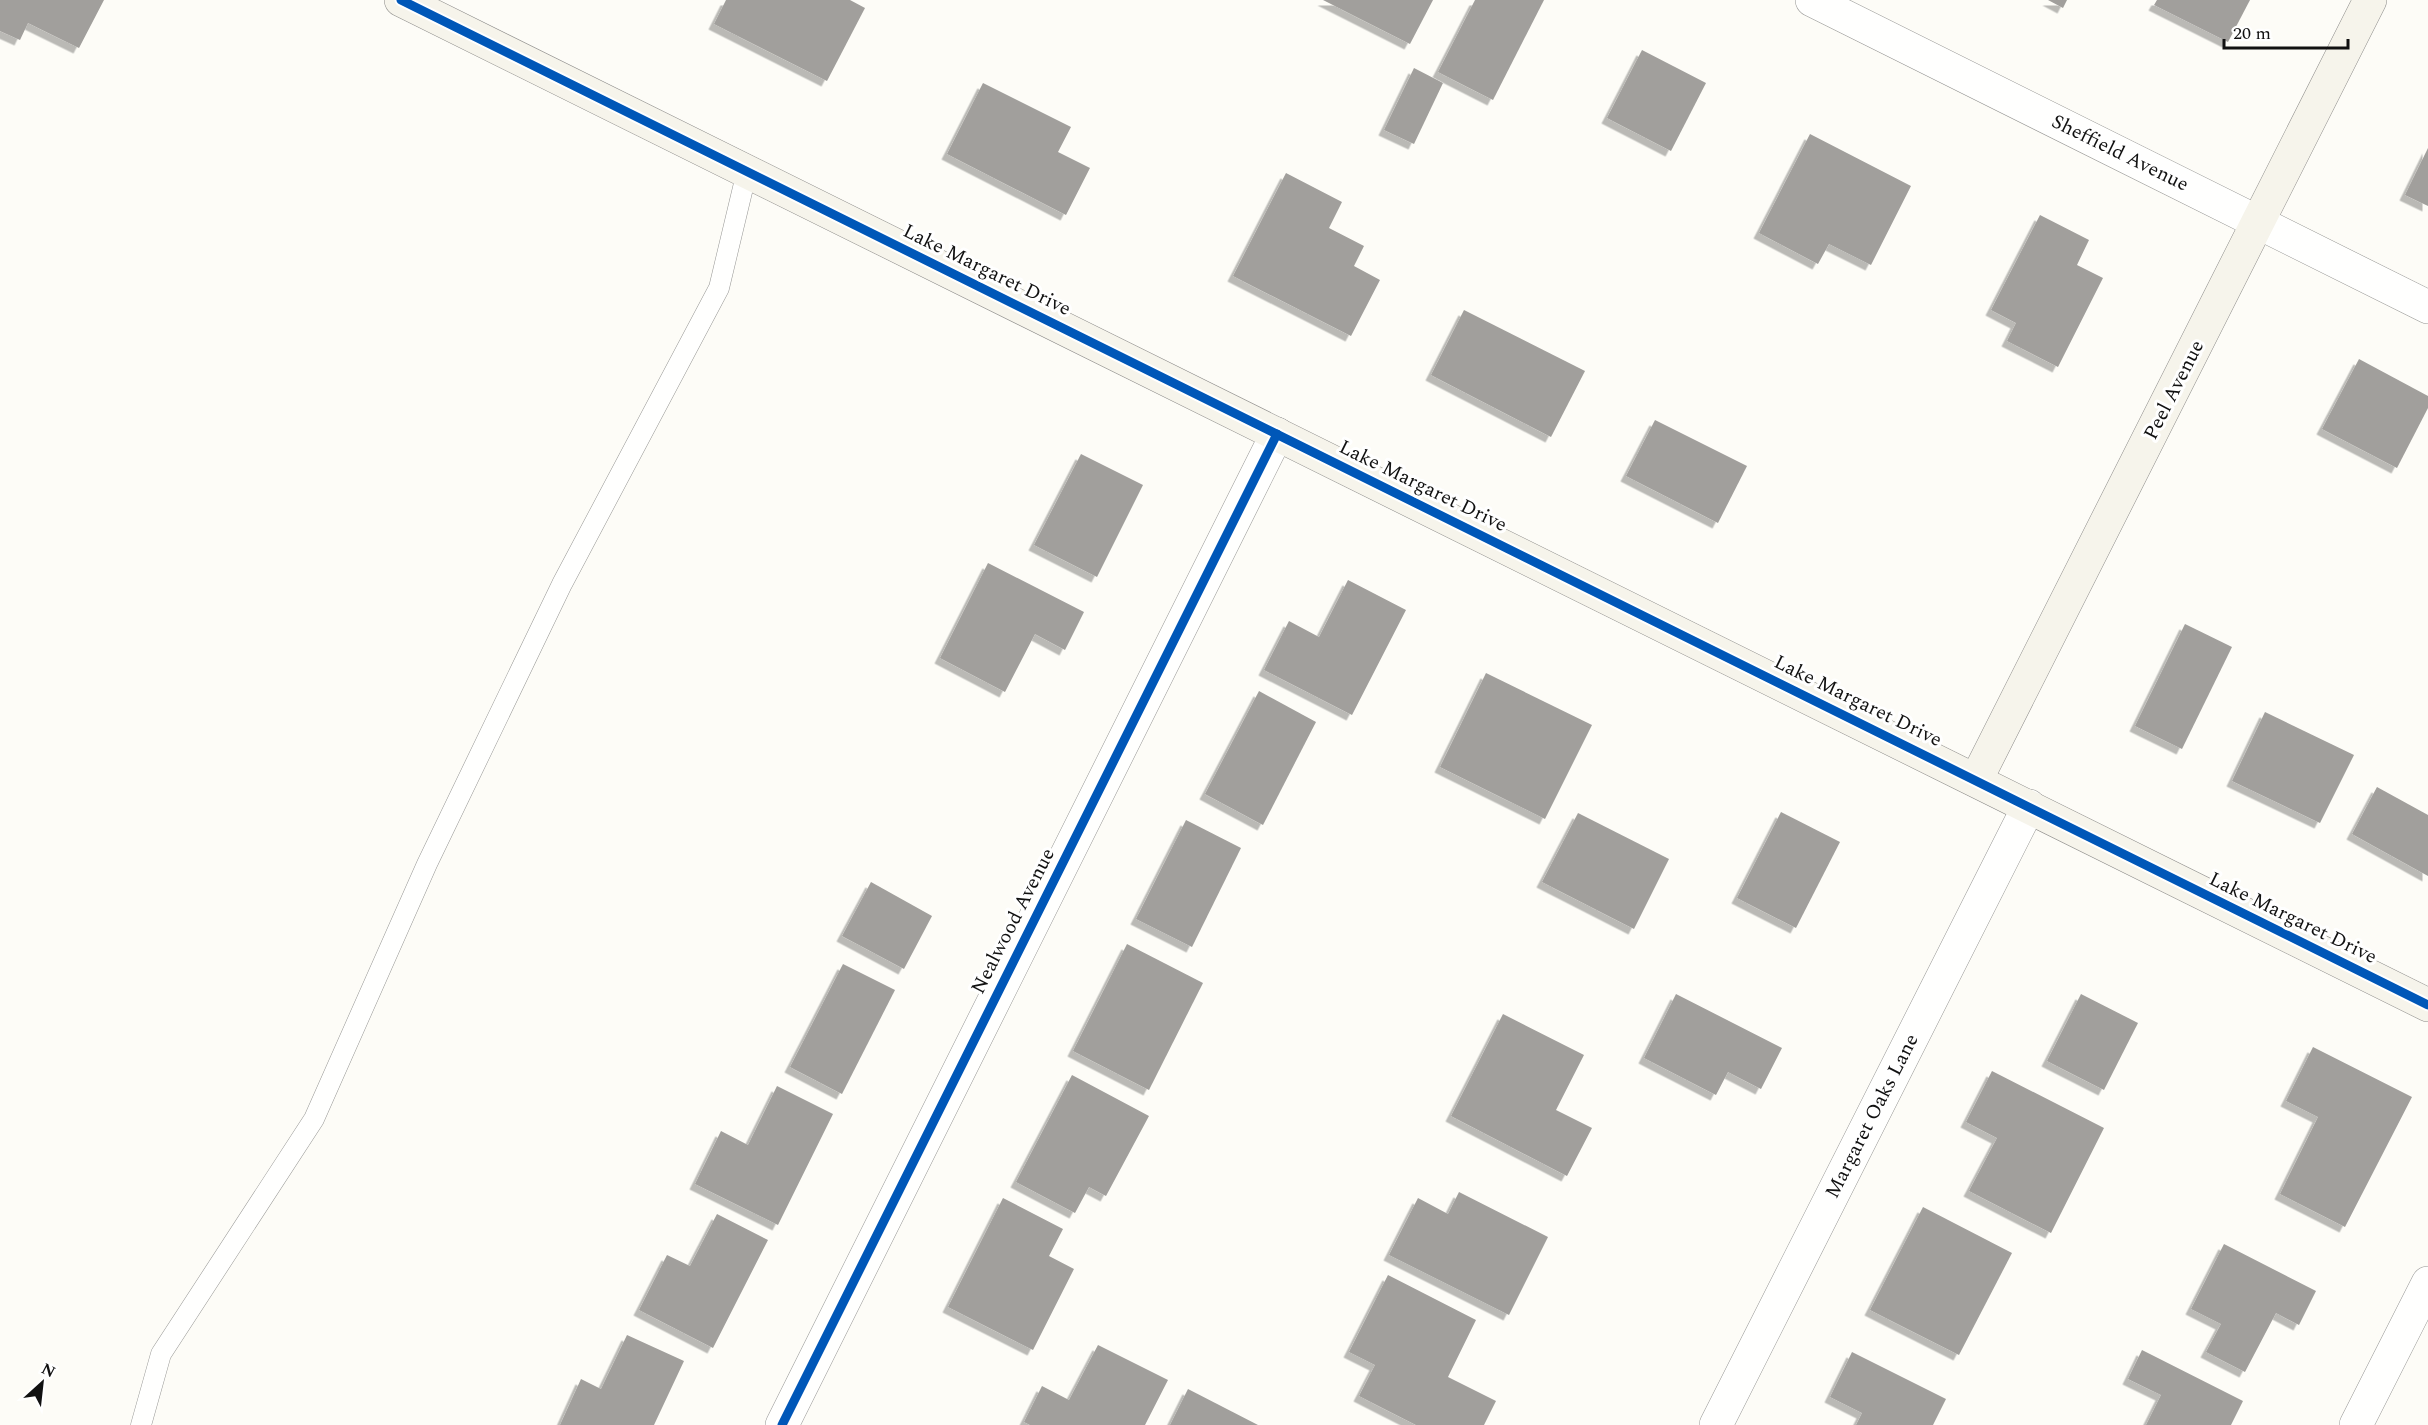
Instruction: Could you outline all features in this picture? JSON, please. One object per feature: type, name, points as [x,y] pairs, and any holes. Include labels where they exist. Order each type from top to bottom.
[{"type":"street","name":"Lake Margaret Drive","points":[[401,0],[2428,1005]]},
{"type":"street","name":"Sheffield Avenue","points":[[1812,0],[2428,307]]},
{"type":"street","name":"Peel Avenue","points":[[1977,780],[2370,0]]},
{"type":"street","name":"Nealwood Avenue","points":[[782,1425],[1277,434]]},
{"type":"street","name":"Margaret Oaks Lane","points":[[1716,1425],[2029,807]]},
{"type":"street","points":[[2356,1425],[2428,1283]]},
{"type":"lane","points":[[141,1425],[161,1354],[314,1119],[427,864],[562,584],[719,288],[747,171]]},
{"type":"building","points":[[0,0],[104,0],[79,48],[28,23],[20,40],[0,31]]},
{"type":"building","points":[[726,0],[850,0],[865,8],[827,81],[714,24]]},
{"type":"building","points":[[1323,0],[1433,0],[1410,44]]},
{"type":"building","points":[[1475,0],[1544,0],[1493,100],[1438,72]]},
{"type":"building","points":[[2048,0],[2067,0],[2063,8]]},
{"type":"building","points":[[2157,0],[2250,0],[2228,42],[2154,5]]},
{"type":"building","points":[[1642,50],[1706,83],[1671,151],[1607,118]]},
{"type":"building","points":[[1414,68],[1443,83],[1414,144],[1384,130]]},
{"type":"building","points":[[983,83],[1071,127],[1058,152],[1090,168],[1066,215],[947,154]]},
{"type":"building","points":[[1810,134],[1911,186],[1871,265],[1829,244],[1818,264],[1759,233]]},
{"type":"building","points":[[2428,148],[2428,206],[2405,195]]},
{"type":"building","points":[[1286,173],[1342,202],[1329,228],[1364,246],[1354,266],[1380,280],[1351,336],[1233,276]]},
{"type":"building","points":[[2040,215],[2089,240],[2077,265],[2103,278],[2058,367],[2007,341],[2016,323],[1991,310]]},
{"type":"building","points":[[1464,310],[1585,371],[1551,437],[1431,375]]},
{"type":"building","points":[[2359,359],[2428,396],[2428,408],[2397,468],[2322,429]]},
{"type":"building","points":[[1655,420],[1747,466],[1718,523],[1626,476]]},
{"type":"building","points":[[1081,454],[1143,485],[1097,577],[1034,545]]},
{"type":"building","points":[[988,563],[1084,612],[1065,650],[1035,634],[1005,692],[940,658]]},
{"type":"building","points":[[1348,580],[1406,610],[1352,715],[1264,670],[1289,621],[1319,637]]},
{"type":"building","points":[[2185,624],[2232,647],[2182,749],[2135,726]]},
{"type":"building","points":[[1486,673],[1592,725],[1545,819],[1440,767]]},
{"type":"building","points":[[1259,691],[1316,722],[1263,825],[1205,794]]},
{"type":"building","points":[[2265,712],[2354,755],[2320,823],[2232,781]]},
{"type":"building","points":[[2377,787],[2428,815],[2428,876],[2352,834]]},
{"type":"building","points":[[1781,812],[1840,842],[1796,928],[1737,898]]},
{"type":"building","points":[[1578,813],[1669,859],[1634,929],[1542,882]]},
{"type":"building","points":[[1186,820],[1241,848],[1192,947],[1136,919]]},
{"type":"building","points":[[871,882],[932,916],[904,969],[842,936]]},
{"type":"building","points":[[1127,944],[1203,983],[1149,1090],[1073,1051]]},
{"type":"building","points":[[843,964],[895,990],[842,1094],[790,1067]]},
{"type":"building","points":[[1676,994],[1782,1048],[1761,1089],[1728,1072],[1716,1095],[1644,1058]]},
{"type":"building","points":[[2081,994],[2138,1023],[2104,1090],[2047,1061]]},
{"type":"building","points":[[1503,1014],[1584,1055],[1556,1110],[1592,1128],[1567,1176],[1451,1116]]},
{"type":"building","points":[[2313,1047],[2412,1097],[2345,1227],[2280,1194],[2318,1117],[2286,1101]]},
{"type":"building","points":[[1992,1071],[2104,1128],[2051,1233],[1969,1191],[1997,1138],[1966,1122]]},
{"type":"building","points":[[1072,1075],[1149,1116],[1106,1196],[1089,1187],[1075,1213],[1016,1182]]},
{"type":"building","points":[[777,1086],[833,1114],[778,1225],[695,1184],[721,1131],[748,1145]]},
{"type":"building","points":[[1459,1192],[1548,1237],[1509,1315],[1389,1255],[1418,1198],[1448,1214]]},
{"type":"building","points":[[1003,1198],[1063,1229],[1049,1256],[1074,1269],[1033,1350],[948,1307]]},
{"type":"building","points":[[1923,1207],[2012,1253],[1959,1355],[1870,1310]]},
{"type":"building","points":[[717,1214],[768,1240],[713,1348],[639,1310],[667,1255],[690,1266]]},
{"type":"building","points":[[2224,1244],[2316,1291],[2299,1325],[2276,1313],[2245,1372],[2206,1352],[2221,1324],[2191,1309]]},
{"type":"building","points":[[1388,1275],[1476,1320],[1448,1377],[1496,1401],[1484,1425],[1416,1425],[1359,1396],[1375,1365],[1349,1352]]},
{"type":"building","points":[[627,1335],[684,1361],[654,1425],[560,1425],[581,1379],[601,1389]]},
{"type":"building","points":[[1098,1345],[1168,1380],[1145,1425],[1030,1425],[1024,1422],[1042,1386],[1069,1400]]},
{"type":"building","points":[[2142,1350],[2243,1401],[2231,1425],[2146,1425],[2161,1395],[2128,1379]]},
{"type":"building","points":[[1852,1352],[1946,1399],[1933,1425],[1856,1425],[1862,1413],[1830,1397]]},
{"type":"building","points":[[1188,1389],[1258,1425],[1170,1425]]},
{"type":"cycle path","points":[[401,0],[2428,1005]]},
{"type":"cycle path","points":[[782,1425],[1277,434]]}]
